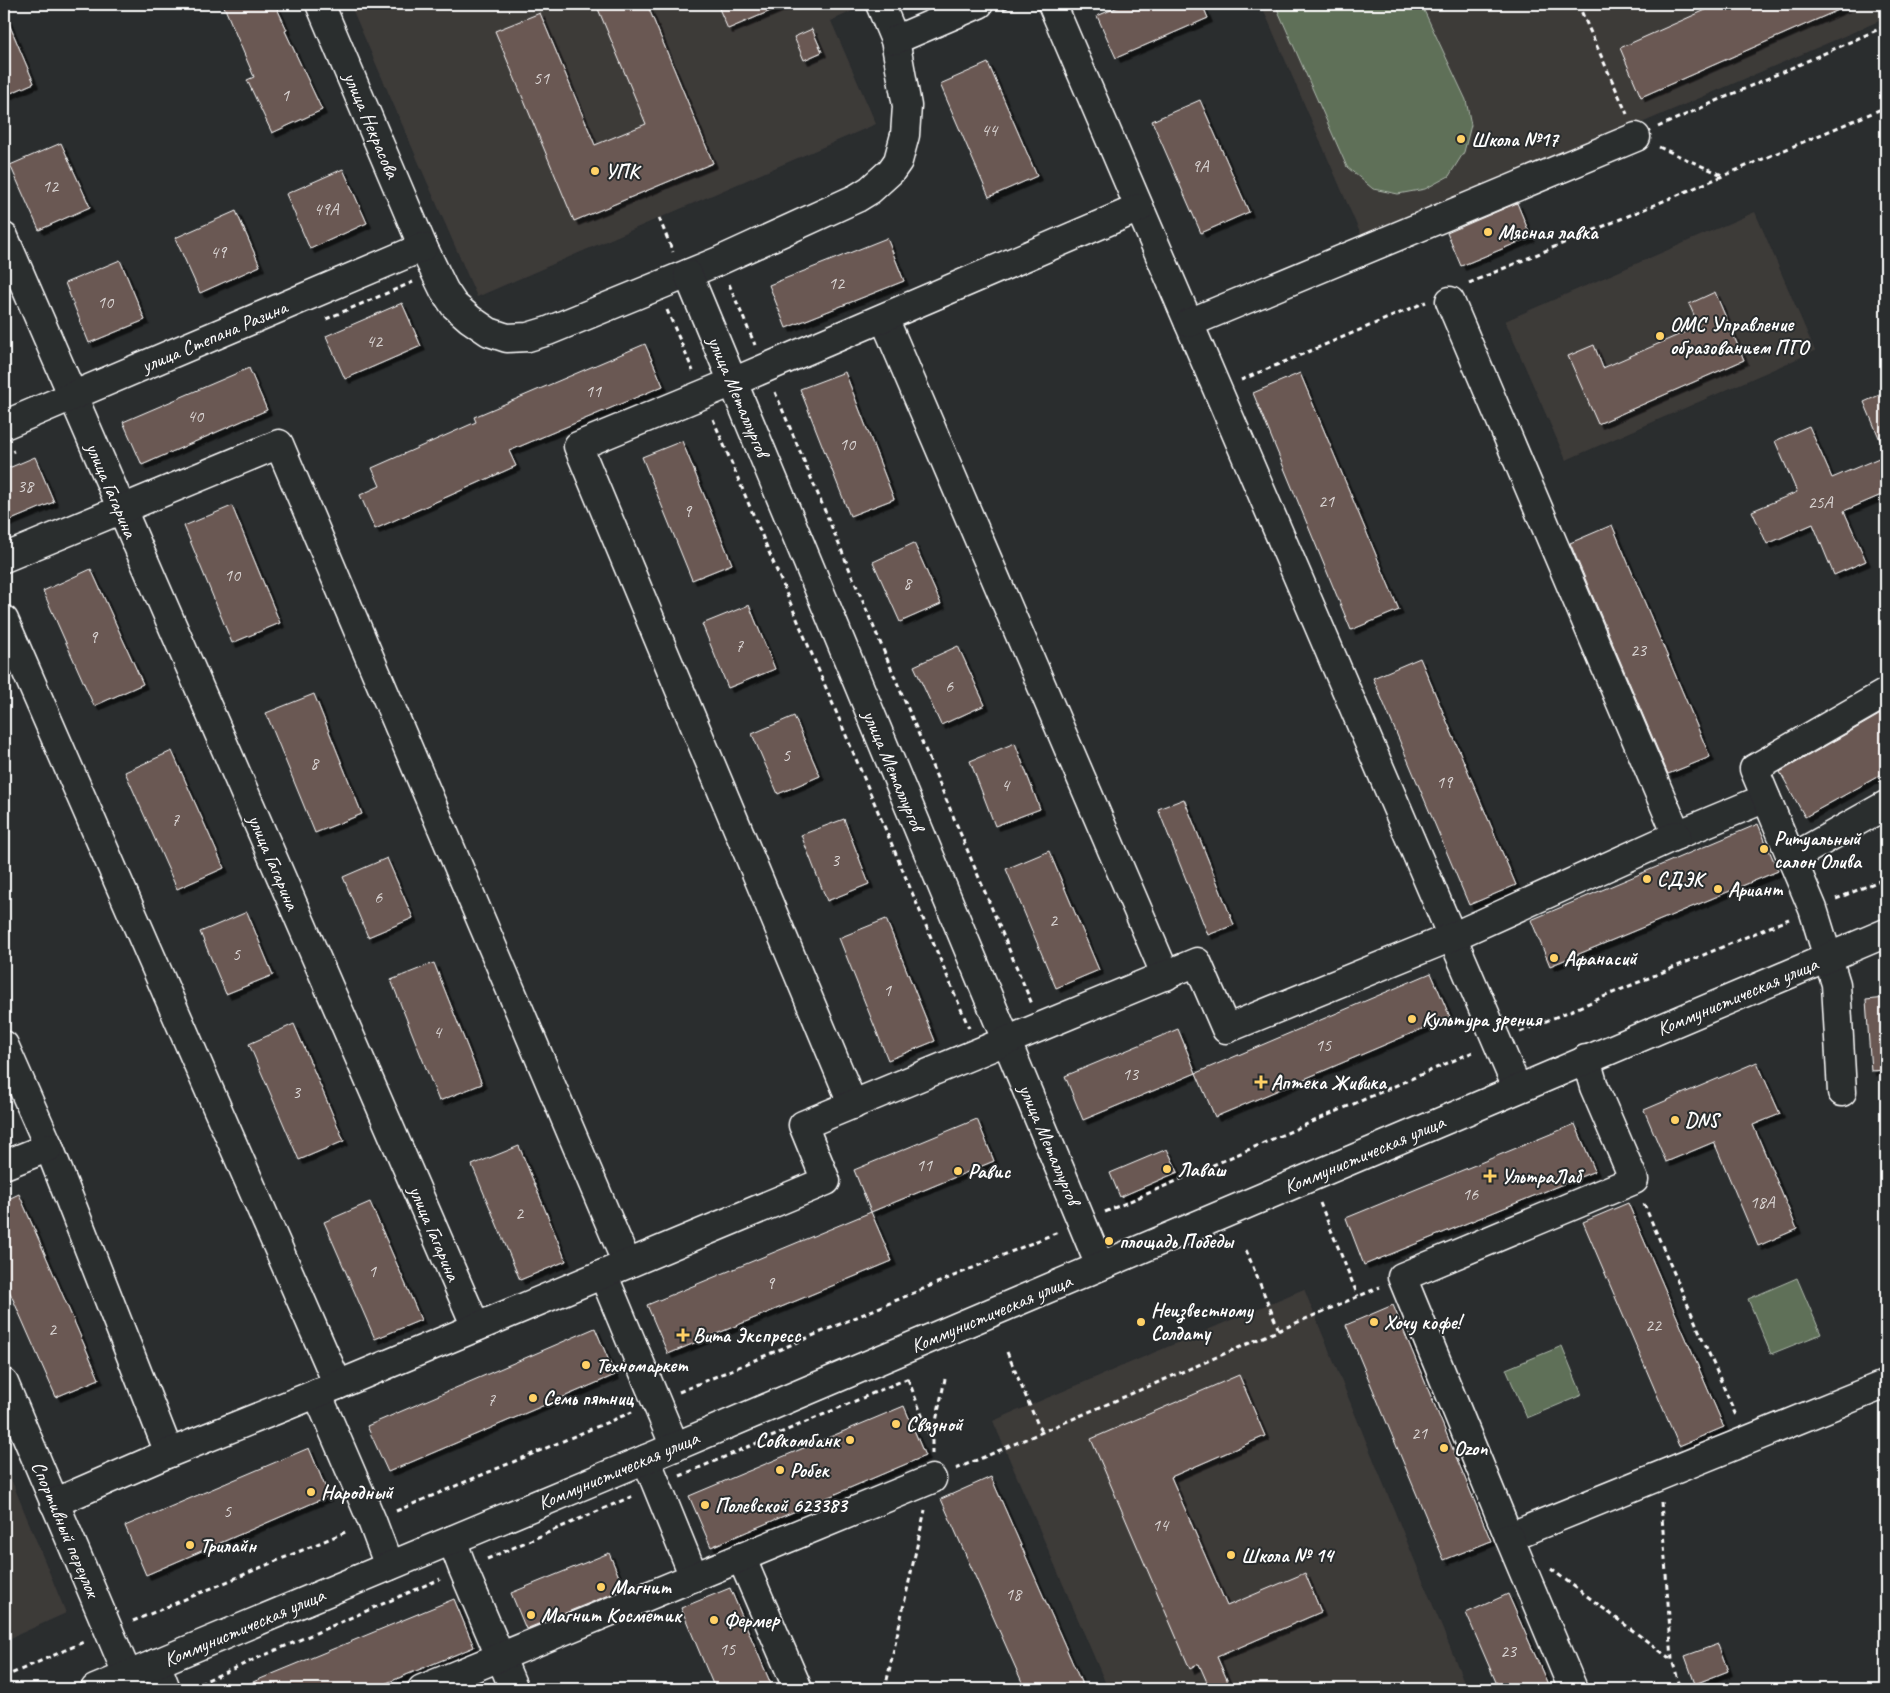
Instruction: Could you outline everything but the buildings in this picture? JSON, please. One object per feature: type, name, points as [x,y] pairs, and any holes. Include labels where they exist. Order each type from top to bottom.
[{"type":"street","name":"улица Некрасова","points":[[320,4],[444,290],[454,305],[470,319],[489,332],[507,338],[528,336],[548,331],[658,287],[681,258],[719,260],[857,198],[870,190],[892,171],[902,149],[907,106],[895,40],[880,4]]},
{"type":"street","points":[[895,40],[979,4]]},
{"type":"street","points":[[1052,4],[1517,1088]]},
{"type":"street","points":[[1189,324],[1636,137]]},
{"type":"street","points":[[853,1105],[578,446],[703,395],[1139,208]]},
{"type":"street","name":"улица Гагарина","points":[[4,236],[120,509],[476,1327]]},
{"type":"street","name":"улица Степана Разина","points":[[4,425],[424,247]]},
{"type":"street","name":"улица Металлургов","points":[[681,258],[1100,1266]]},
{"type":"street","points":[[1448,296],[1677,835]]},
{"type":"street","points":[[884,318],[1166,976]]},
{"type":"street","points":[[4,558],[279,444],[615,1269],[656,1401],[675,1447]]},
{"type":"street","points":[[4,620],[327,1389],[389,1566]]},
{"type":"street","points":[[1842,1092],[1836,984],[1813,909],[1754,769],[1886,693]]},
{"type":"street","points":[[54,1503],[169,1453],[826,1181],[803,1125],[1197,962],[1226,1029],[1452,937],[1677,835],[1766,798]]},
{"type":"street","points":[[1792,858],[1886,805]]},
{"type":"street","name":"Коммунистическая улица","points":[[95,1689],[675,1447],[1886,933]]},
{"type":"street","points":[[4,1045],[49,1146],[169,1453]]},
{"type":"street","points":[[1573,1689],[1402,1277],[1634,1180],[1594,1086],[1586,1059]]},
{"type":"street","points":[[4,1165],[49,1146]]},
{"type":"street","name":"Спортивный переулок","points":[[4,1383],[128,1676]]},
{"type":"street","points":[[1509,1537],[1886,1384]]},
{"type":"street","points":[[646,1459],[694,1577]]},
{"type":"street","points":[[422,1689],[932,1479]]},
{"type":"street","points":[[452,1540],[514,1689]]},
{"type":"street","points":[[741,1557],[798,1689]]},
{"type":"street","points":[[156,1663],[166,1689]]},
{"type":"path","points":[[1578,4],[1636,137],[1723,175]]},
{"type":"path","points":[[1636,137],[1886,26]]},
{"type":"path","points":[[1218,390],[1448,296],[1723,175],[1886,107]]},
{"type":"path","points":[[659,218],[681,258]]},
{"type":"path","points":[[665,256],[681,258]]},
{"type":"path","points":[[719,260],[1041,1027]]},
{"type":"path","points":[[658,287],[979,1052]]},
{"type":"path","points":[[4,1677],[108,1631],[1082,1222],[1497,1042],[1886,878]]},
{"type":"path","points":[[1634,1180],[1747,1441]]},
{"type":"path","points":[[1320,1203],[1358,1296]]},
{"type":"path","points":[[1246,1250],[1279,1330]]},
{"type":"path","points":[[932,1479],[1402,1277]]},
{"type":"path","points":[[1007,1352],[1041,1432]]},
{"type":"path","points":[[184,1689],[916,1375]]},
{"type":"path","points":[[908,1378],[932,1440]]},
{"type":"path","points":[[885,1689],[932,1479],[932,1440],[945,1379]]},
{"type":"path","points":[[1659,1476],[1672,1660],[1682,1689]]},
{"type":"path","points":[[1548,1566],[1672,1660]]},
{"type":"shaded area","name":"УПК","points":[[350,4],[864,4],[831,21],[876,124],[477,297]]},
{"type":"shaded area","name":"Школа №17","points":[[1261,4],[1886,4],[1886,18],[1364,242]]},
{"type":"shaded area","name":"ОМС Управление образованием ПГО","points":[[1755,212],[1815,351],[1566,460],[1505,321]]},
{"type":"shaded area","name":"Школа № 14","points":[[1304,1289],[1467,1689],[1108,1689],[993,1421]]},
{"type":"shaded area","points":[[4,1462],[66,1613],[4,1641]]},
{"type":"green space","points":[[1275,4],[1421,4],[1466,100],[1471,125],[1464,152],[1449,176],[1425,189],[1398,194],[1373,189],[1347,167]]},
{"type":"green space","points":[[1797,1278],[1821,1334],[1771,1354],[1748,1299]]},
{"type":"green space","points":[[1562,1346],[1582,1395],[1527,1418],[1506,1369]]},
{"type":"place","name":"Школа №17","points":[[1461,139]]},
{"type":"place","name":"УПК","points":[[595,171]]},
{"type":"place","name":"Мясная лавка","points":[[1488,232]]},
{"type":"place","name":"ОМС Управление образованием ПГО","points":[[1660,336]]},
{"type":"place","name":"Ритуальный салон Олива","points":[[1764,849]]},
{"type":"place","name":"СДЭК","points":[[1647,879]]},
{"type":"place","name":"Ариант","points":[[1718,889]]},
{"type":"place","name":"Афанасий","points":[[1554,958]]},
{"type":"place","name":"Культура зрения","points":[[1412,1019]]},
{"type":"place","name":"Аптека Живика","points":[[1261,1082]]},
{"type":"place","name":"DNS","points":[[1675,1120]]},
{"type":"place","name":"Лаваш","points":[[1167,1169]]},
{"type":"place","name":"Равис","points":[[958,1171]]},
{"type":"place","name":"УльтраЛаб","points":[[1490,1176]]},
{"type":"place","name":"площадь Победы","points":[[1109,1241]]},
{"type":"place","name":"Неизвестному Солдату","points":[[1141,1322]]},
{"type":"place","name":"Хочу кофе!","points":[[1374,1322]]},
{"type":"place","name":"Вита Экспресс","points":[[683,1335]]},
{"type":"place","name":"Техномаркет","points":[[586,1365]]},
{"type":"place","name":"Семь пятниц","points":[[533,1398]]},
{"type":"place","name":"Связной","points":[[896,1424]]},
{"type":"place","name":"Совкомбанк","points":[[850,1440]]},
{"type":"place","name":"Ozon","points":[[1444,1448]]},
{"type":"place","name":"Робек","points":[[780,1470]]},
{"type":"place","name":"Народный","points":[[311,1492]]},
{"type":"place","name":"Полевской 623383","points":[[705,1505]]},
{"type":"place","name":"Трилайн","points":[[190,1545]]},
{"type":"place","name":"Школа № 14","points":[[1231,1555]]},
{"type":"place","name":"Магнит","points":[[601,1587]]},
{"type":"place","name":"Магнит Косметик","points":[[531,1615]]},
{"type":"place","name":"Фермер","points":[[714,1620]]}]
